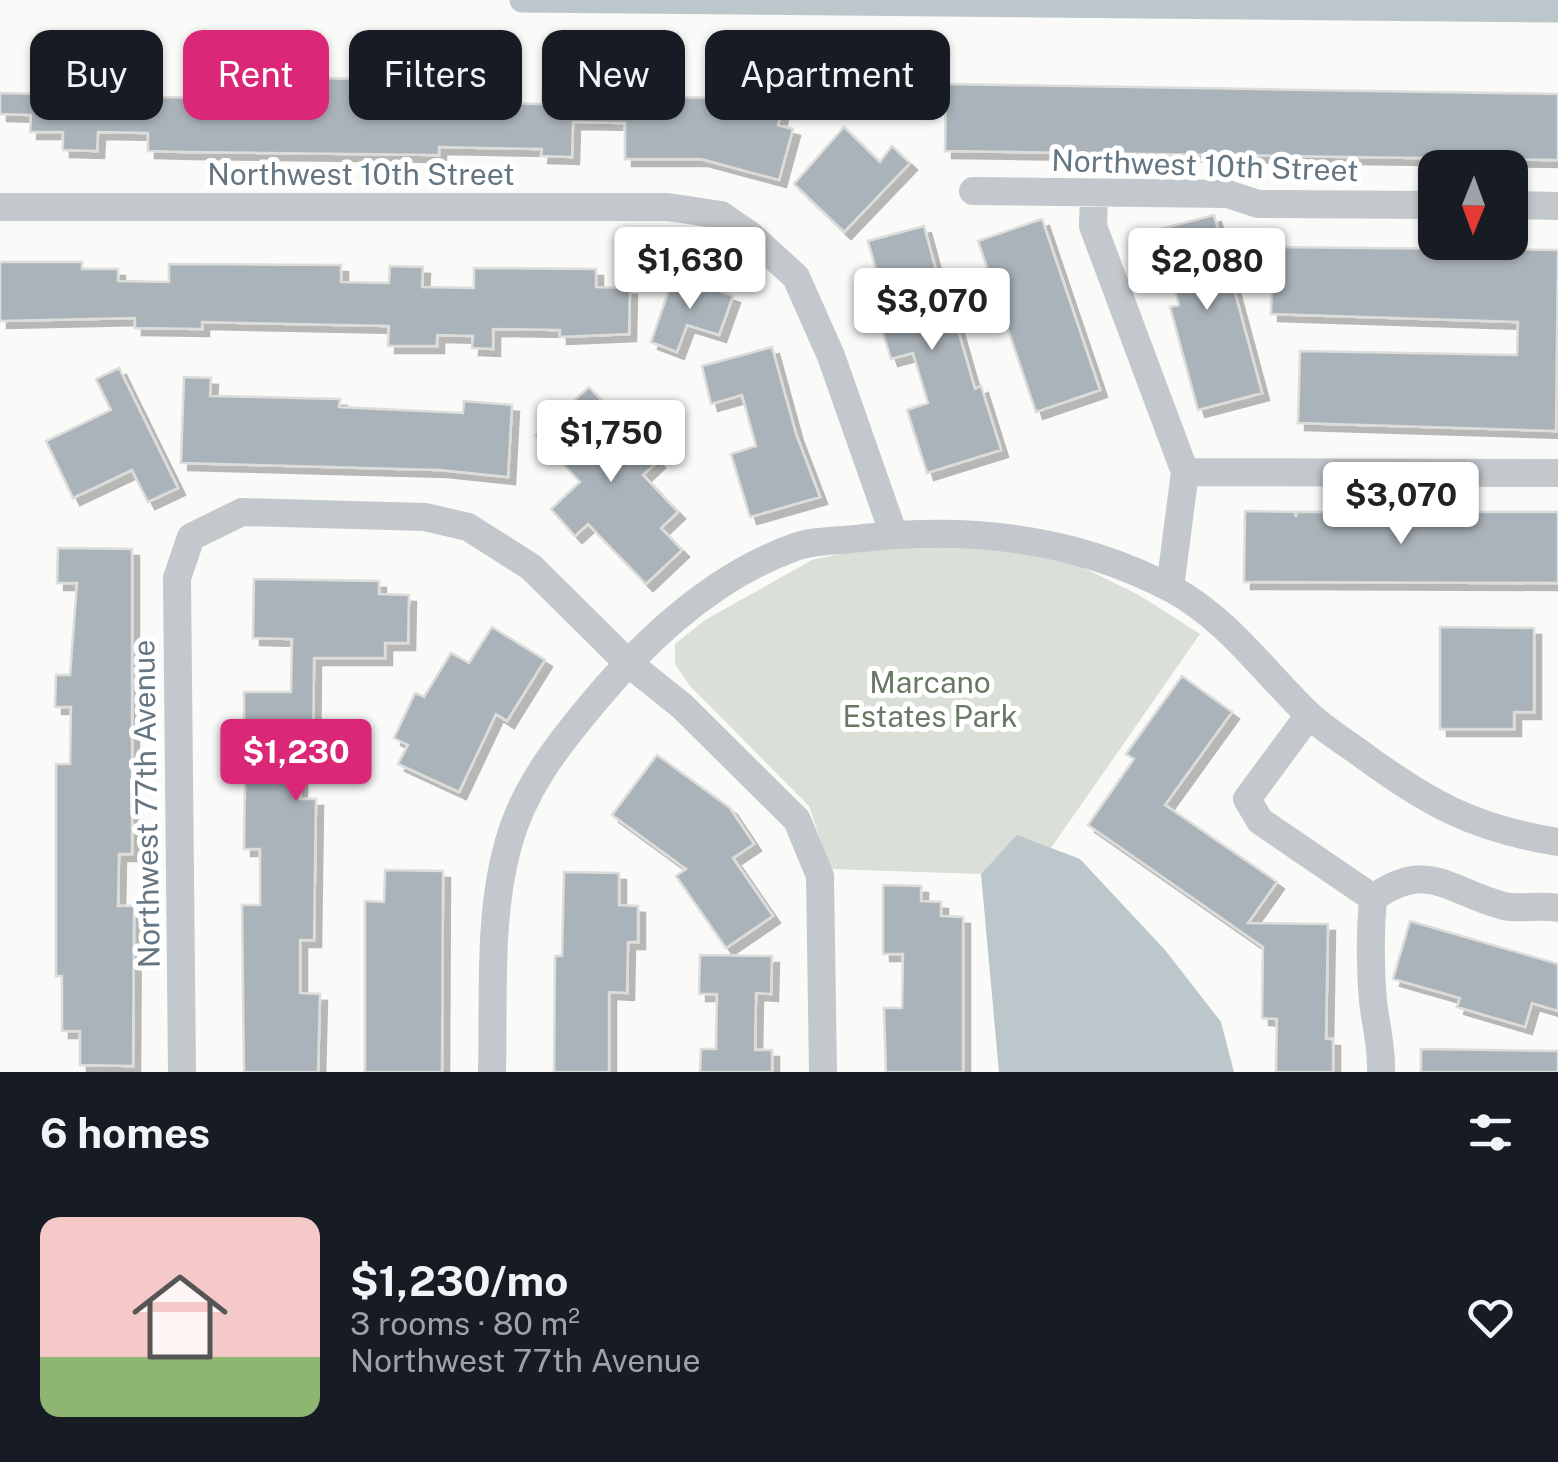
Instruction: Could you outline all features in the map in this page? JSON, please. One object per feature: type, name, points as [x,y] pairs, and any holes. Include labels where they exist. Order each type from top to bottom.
[{"type":"street","name":"Northwest 10th Street","points":[[973,190],[1094,195],[1228,194],[1258,204],[1418,205]]},
{"type":"street","points":[[1094,195],[1093,226],[1184,472],[1170,588]]},
{"type":"street","points":[[1528,205],[1558,206]]},
{"type":"street","name":"Northwest 10th Street","points":[[0,207],[668,207],[721,215],[796,277],[831,356],[894,535]]},
{"type":"street","points":[[1184,472],[1558,473]]},
{"type":"street","name":"Northwest 77th Avenue","points":[[182,1072],[177,578],[191,537],[242,512],[426,517],[468,527],[531,568],[627,662]]},
{"type":"street","points":[[492,1072],[495,934],[508,844],[543,763],[627,662],[680,614],[734,576],[798,546],[894,535],[986,533],[1096,558],[1170,588],[1222,623],[1308,715],[1440,809],[1476,824],[1558,842]]},
{"type":"street","points":[[627,662],[682,706],[796,820],[820,876],[822,1072]]},
{"type":"street","points":[[1308,715],[1247,799],[1260,822],[1373,898]]},
{"type":"street","points":[[1373,898],[1392,885],[1420,876],[1507,907],[1558,908]]},
{"type":"street","points":[[1373,898],[1370,940],[1374,1005],[1382,1040],[1381,1072]]},
{"type":"green space","name":"Marcano Estates Park","points":[[918,537],[1057,555],[1139,595],[1200,634],[1051,848],[1017,836],[981,874],[830,869],[809,806],[690,686],[675,664],[675,644],[705,620],[812,560]]},
{"type":"shaded area","points":[[1017,835],[1080,859],[1165,950],[1221,1022],[1234,1072],[999,1072],[981,874]]},
{"type":"building","points":[[329,78],[349,79],[349,120],[522,120],[522,104],[542,104],[542,120],[685,120],[685,97],[705,98],[705,120],[779,120],[778,125],[793,129],[779,180],[701,159],[625,159],[625,123],[573,122],[572,157],[541,156],[542,149],[439,147],[439,155],[148,151],[148,133],[98,132],[97,151],[63,150],[63,132],[30,132],[31,120],[163,120],[163,97],[183,98],[183,120],[329,120]]},
{"type":"building","points":[[950,84],[1558,94],[1558,160],[1528,160],[1528,150],[1418,150],[1418,158],[945,151]]},
{"type":"building","points":[[0,93],[30,94],[30,115],[0,114]]},
{"type":"building","points":[[844,127],[880,162],[892,146],[910,163],[844,232],[794,184]]},
{"type":"building","points":[[1214,215],[1262,393],[1198,410],[1170,307],[1179,305],[1168,266],[1158,268],[1149,232]]},
{"type":"building","points":[[1042,219],[1100,390],[1036,412],[978,241]]},
{"type":"building","points":[[924,226],[946,307],[951,306],[975,389],[981,386],[1001,450],[927,473],[907,410],[928,403],[913,353],[891,359],[881,326],[891,323],[868,241]]},
{"type":"building","points":[[1273,247],[1418,249],[1418,260],[1528,260],[1528,250],[1558,250],[1556,431],[1298,423],[1300,351],[1517,355],[1518,322],[1271,314]]},
{"type":"building","points":[[0,262],[82,262],[82,269],[118,269],[118,281],[169,282],[169,264],[341,265],[341,282],[389,283],[390,266],[423,267],[422,287],[474,288],[474,268],[596,269],[596,287],[630,288],[629,334],[560,337],[560,330],[493,329],[493,349],[472,348],[473,336],[437,335],[437,346],[388,346],[389,326],[202,322],[202,329],[135,328],[135,318],[0,321]]},
{"type":"building","points":[[674,275],[733,296],[719,335],[687,325],[677,352],[651,342]]},
{"type":"building","points":[[772,347],[796,434],[820,497],[750,517],[731,454],[756,446],[742,395],[711,404],[702,366]]},
{"type":"building","points":[[119,368],[178,488],[148,502],[132,470],[73,498],[46,441],[111,410],[96,379]]},
{"type":"building","points":[[184,377],[211,378],[210,396],[340,399],[339,407],[463,413],[464,401],[512,405],[508,477],[440,470],[181,463]]},
{"type":"building","points":[[589,387],[658,461],[643,475],[678,512],[661,528],[682,550],[646,584],[588,524],[575,536],[551,509],[580,482],[536,435]]},
{"type":"building","points":[[1245,511],[1295,512],[1296,517],[1297,512],[1558,512],[1558,583],[1244,582]]},
{"type":"building","points":[[58,548],[132,549],[132,854],[119,854],[118,906],[134,906],[133,1066],[80,1065],[80,1031],[62,1031],[62,976],[56,976],[56,764],[70,764],[71,707],[55,707],[56,675],[70,675],[77,583],[57,583]]},
{"type":"building","points":[[254,579],[379,581],[379,594],[409,595],[408,643],[385,643],[385,658],[314,658],[313,760],[300,759],[300,799],[316,799],[314,940],[300,940],[300,993],[320,994],[318,1072],[244,1072],[242,905],[260,905],[260,849],[244,849],[245,781],[262,781],[263,726],[244,726],[244,692],[291,692],[292,639],[253,638]]},
{"type":"building","points":[[492,627],[545,660],[507,721],[496,714],[459,792],[398,764],[408,745],[394,738],[415,693],[424,697],[451,653],[469,663]]},
{"type":"building","points":[[1440,627],[1534,628],[1534,712],[1514,712],[1514,729],[1440,729]]},
{"type":"building","points":[[1182,676],[1232,712],[1165,805],[1277,882],[1248,923],[1328,924],[1326,1039],[1333,1039],[1333,1072],[1276,1072],[1277,1019],[1262,1018],[1263,947],[1088,825],[1134,759],[1126,754]]},
{"type":"building","points":[[657,755],[730,808],[754,844],[733,858],[773,916],[726,948],[676,876],[686,869],[612,815]]},
{"type":"building","points":[[385,870],[443,871],[442,1072],[365,1072],[365,901],[384,902]]},
{"type":"building","points":[[564,872],[619,873],[619,905],[638,906],[638,942],[628,942],[627,993],[609,992],[609,1072],[554,1072],[555,956],[562,956]]},
{"type":"building","points":[[883,885],[921,886],[921,901],[941,902],[941,916],[963,917],[963,1072],[886,1072],[884,1008],[902,1008],[903,954],[883,954]]},
{"type":"building","points":[[1410,921],[1558,964],[1558,1011],[1532,1003],[1525,1027],[1457,1007],[1460,998],[1393,979]]},
{"type":"building","points":[[700,955],[772,956],[771,994],[756,993],[755,1050],[772,1050],[772,1072],[700,1072],[701,1049],[716,1049],[717,994],[699,994]]},
{"type":"building","points":[[1421,1049],[1558,1051],[1558,1072],[1421,1072]]},
{"type":"waterway","points":[[522,0],[1558,10]]}]
